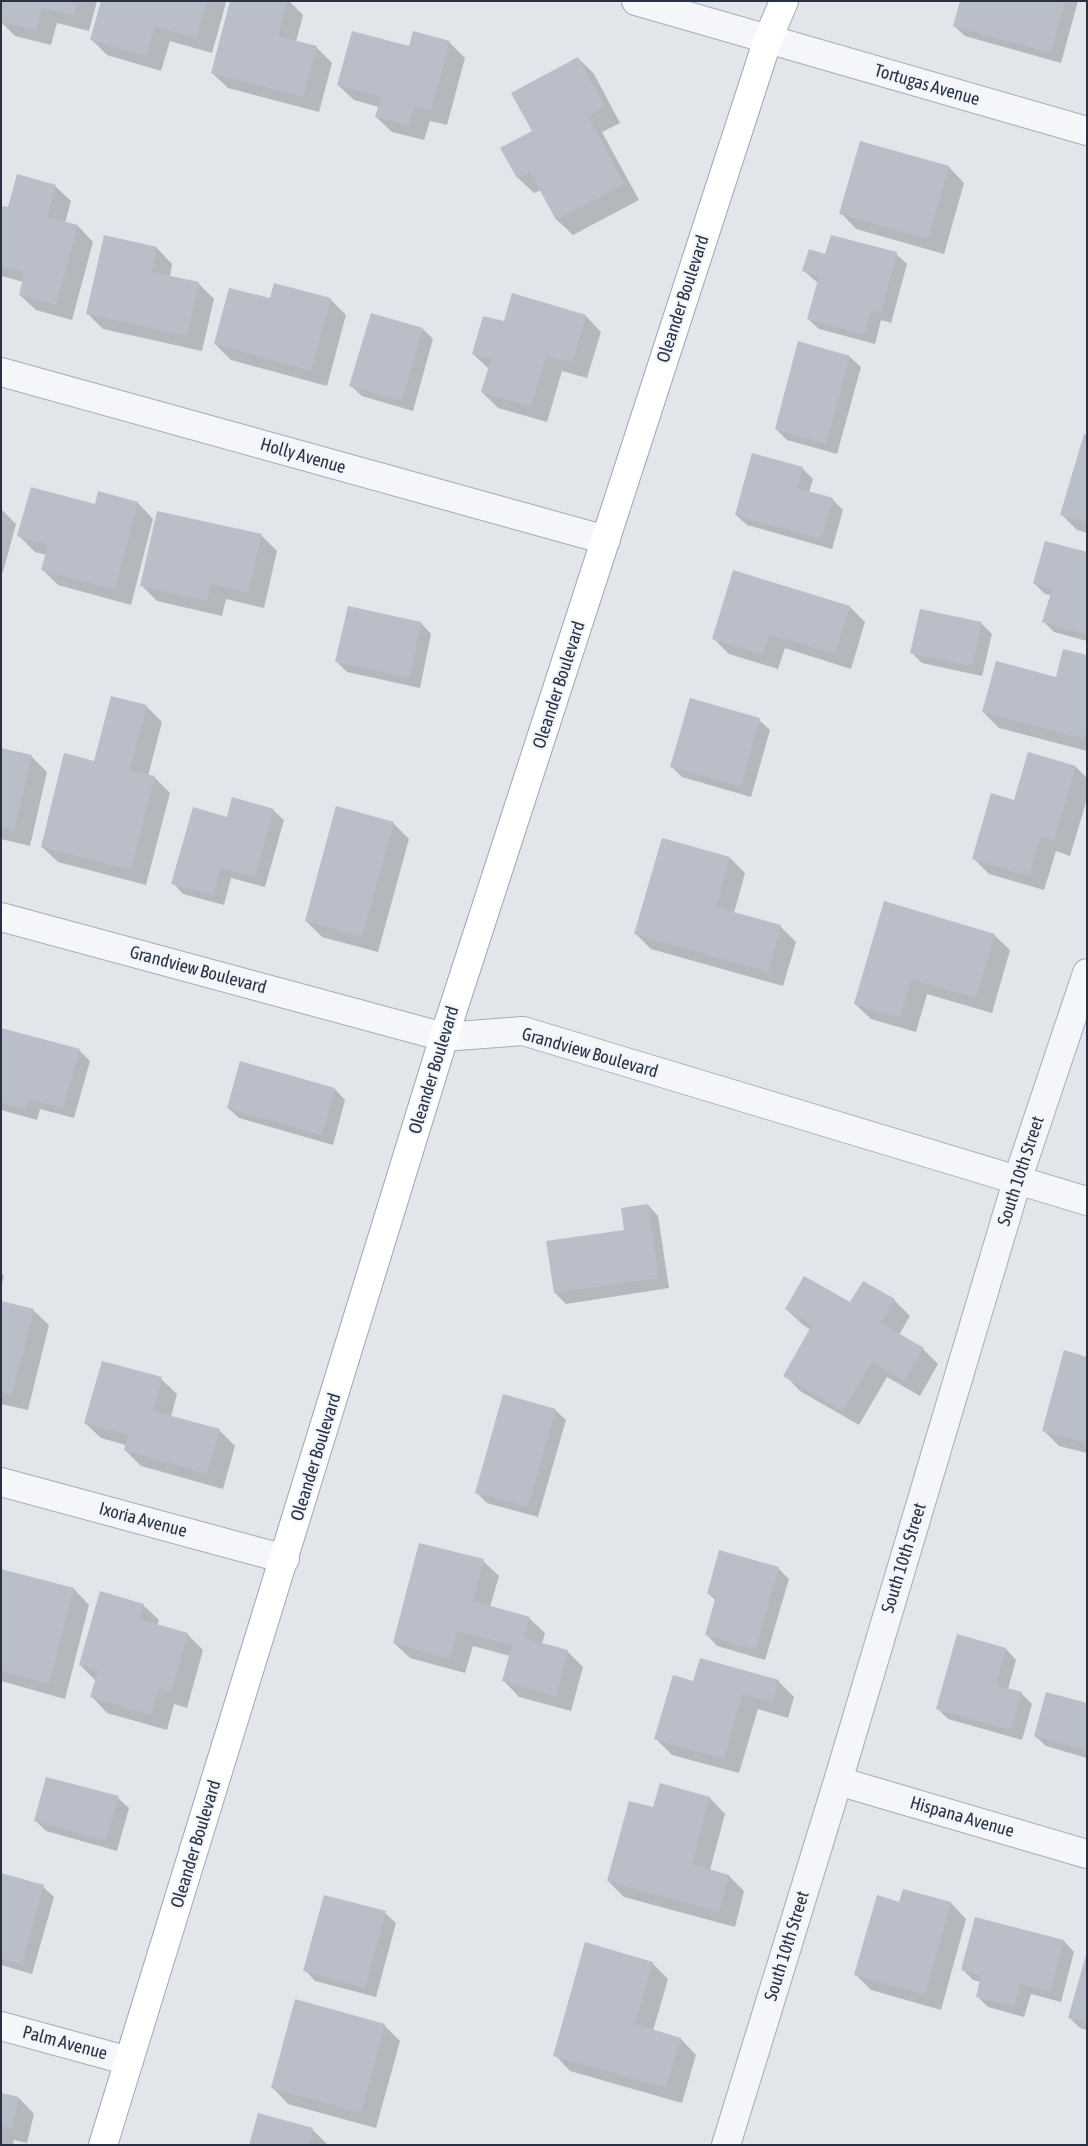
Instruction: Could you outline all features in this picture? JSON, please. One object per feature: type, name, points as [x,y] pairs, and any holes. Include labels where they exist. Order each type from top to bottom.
[{"type":"main road","name":"Oleander Boulevard","points":[[103,2145],[285,1559],[444,1037],[768,38],[784,1]]},
{"type":"street","name":"Tortugas Avenue","points":[[636,1],[1087,131]]},
{"type":"street","name":"Holly Avenue","points":[[1,372],[606,540]]},
{"type":"street","name":"Grandview Boulevard","points":[[1,917],[444,1037],[524,1031],[1087,1201]]},
{"type":"street","name":"South 10th Street","points":[[726,2145],[838,1780],[1017,1181],[1087,973]]},
{"type":"street","name":"Ixoria Avenue","points":[[1,1482],[285,1559]]},
{"type":"street","name":"Hispana Avenue","points":[[838,1780],[1087,1854]]},
{"type":"street","name":"Palm Avenue","points":[[1,2026],[129,2061]]},
{"type":"building","points":[[1,1],[78,1],[74,16],[42,8],[36,31],[1,21]]},
{"type":"building","points":[[101,1],[207,1],[196,38],[155,26],[146,56],[90,40]]},
{"type":"building","points":[[230,1],[287,1],[278,36],[317,46],[303,97],[211,73]]},
{"type":"building","points":[[960,1],[1065,1],[1051,53],[953,26]]},
{"type":"building","points":[[352,31],[409,46],[413,31],[450,41],[431,111],[414,106],[409,126],[375,117],[381,97],[337,85]]},
{"type":"building","points":[[578,57],[605,107],[588,116],[624,184],[556,220],[530,172],[517,178],[500,148],[532,131],[511,93]]},
{"type":"building","points":[[860,141],[949,166],[928,239],[839,214]]},
{"type":"building","points":[[17,174],[56,185],[47,217],[78,225],[56,305],[19,295],[25,272],[1,266],[1,206],[8,207]]},
{"type":"building","points":[[104,235],[157,247],[152,272],[199,282],[187,336],[86,314]]},
{"type":"building","points":[[831,235],[897,252],[881,313],[871,310],[864,335],[807,319],[819,276],[802,271],[809,249],[825,254]]},
{"type":"building","points":[[274,283],[331,298],[311,371],[214,344],[229,288],[270,298]]},
{"type":"building","points":[[512,293],[586,315],[572,363],[546,356],[531,407],[481,392],[491,359],[472,354],[483,316],[504,321]]},
{"type":"building","points":[[371,313],[423,328],[402,401],[349,386]]},
{"type":"building","points":[[798,341],[850,356],[826,444],[775,429]]},
{"type":"building","points":[[1084,434],[1087,435],[1087,522],[1060,515]]},
{"type":"building","points":[[752,453],[803,467],[797,488],[833,498],[821,539],[735,515]]},
{"type":"building","points":[[31,487],[95,504],[98,491],[138,502],[115,590],[41,570],[48,545],[17,536]]},
{"type":"building","points":[[157,511],[262,534],[248,593],[211,584],[207,601],[140,586]]},
{"type":"building","points":[[1045,541],[1087,552],[1087,635],[1042,622],[1052,589],[1033,583]]},
{"type":"building","points":[[733,570],[850,606],[835,654],[769,634],[763,655],[712,639]]},
{"type":"building","points":[[348,606],[421,622],[410,678],[335,662]]},
{"type":"building","points":[[920,609],[982,622],[972,666],[910,653]]},
{"type":"building","points":[[1063,649],[1087,655],[1087,728],[1084,739],[982,712],[996,661],[1056,677]]},
{"type":"building","points":[[111,696],[147,705],[130,770],[155,776],[131,870],[41,847],[64,753],[94,761]]},
{"type":"building","points":[[690,698],[760,718],[741,787],[670,767]]},
{"type":"building","points":[[1,748],[32,755],[14,831],[1,828]]},
{"type":"building","points":[[1028,752],[1076,766],[1054,841],[1040,837],[1029,876],[972,859],[991,793],[1014,800]]},
{"type":"building","points":[[232,797],[274,809],[255,877],[221,868],[213,895],[171,884],[193,807],[227,817]]},
{"type":"building","points":[[336,806],[394,822],[362,937],[305,921]]},
{"type":"building","points":[[662,838],[730,857],[716,907],[781,925],[768,972],[634,934]]},
{"type":"building","points":[[884,901],[995,934],[976,998],[911,979],[900,1018],[854,1004]]},
{"type":"building","points":[[1,1028],[80,1049],[63,1108],[29,1099],[26,1110],[1,1103]]},
{"type":"building","points":[[240,1061],[335,1088],[322,1135],[227,1108]]},
{"type":"building","points":[[648,1204],[659,1278],[554,1293],[546,1241],[624,1230],[621,1208]]},
{"type":"building","points":[[804,1276],[850,1302],[863,1281],[895,1299],[881,1323],[924,1348],[904,1381],[872,1362],[843,1411],[783,1376],[812,1325],[785,1309]]},
{"type":"building","points":[[1,1301],[34,1309],[12,1395],[1,1393]]},
{"type":"building","points":[[1064,1350],[1087,1357],[1087,1443],[1042,1431]]},
{"type":"building","points":[[102,1361],[162,1377],[153,1411],[220,1429],[207,1474],[124,1450],[128,1435],[84,1423]]},
{"type":"building","points":[[503,1394],[556,1409],[528,1507],[475,1493]]},
{"type":"building","points":[[419,1543],[484,1559],[473,1601],[530,1617],[524,1638],[568,1650],[556,1696],[502,1681],[512,1645],[457,1631],[450,1659],[393,1643]]},
{"type":"building","points":[[719,1550],[779,1567],[755,1650],[705,1635],[716,1596],[707,1594]]},
{"type":"building","points":[[1,1569],[74,1588],[49,1684],[1,1671]]},
{"type":"building","points":[[100,1591],[144,1604],[139,1619],[188,1633],[171,1693],[159,1689],[151,1715],[90,1697],[98,1671],[79,1665]]},
{"type":"building","points":[[957,1634],[1006,1648],[996,1685],[1022,1692],[1011,1730],[936,1709]]},
{"type":"building","points":[[700,1658],[779,1680],[772,1703],[742,1694],[724,1759],[654,1739],[673,1675],[693,1681]]},
{"type":"building","points":[[1046,1692],[1087,1703],[1087,1751],[1034,1736]]},
{"type":"building","points":[[46,1777],[119,1796],[106,1841],[34,1821]]},
{"type":"building","points":[[660,1783],[710,1797],[692,1864],[729,1875],[719,1912],[607,1881],[629,1801],[653,1807]]},
{"type":"building","points":[[1,1873],[44,1885],[22,1964],[1,1959]]},
{"type":"building","points":[[903,1889],[951,1902],[925,1995],[854,1975],[877,1895],[899,1902]]},
{"type":"building","points":[[324,1895],[386,1911],[365,1988],[303,1971]]},
{"type":"building","points":[[975,1917],[1064,1940],[1050,1992],[1020,1984],[1014,2007],[976,1997],[981,1975],[961,1970]]},
{"type":"building","points":[[585,1942],[653,1962],[635,2024],[681,2038],[666,2088],[553,2056]]},
{"type":"building","points":[[1087,1955],[1087,2023],[1068,2018]]},
{"type":"building","points":[[295,1999],[385,2024],[361,2113],[271,2088]]},
{"type":"building","points":[[1,2093],[19,2097],[12,2128],[1,2125]]},
{"type":"building","points":[[258,2113],[313,2128],[309,2145],[249,2145]]}]
